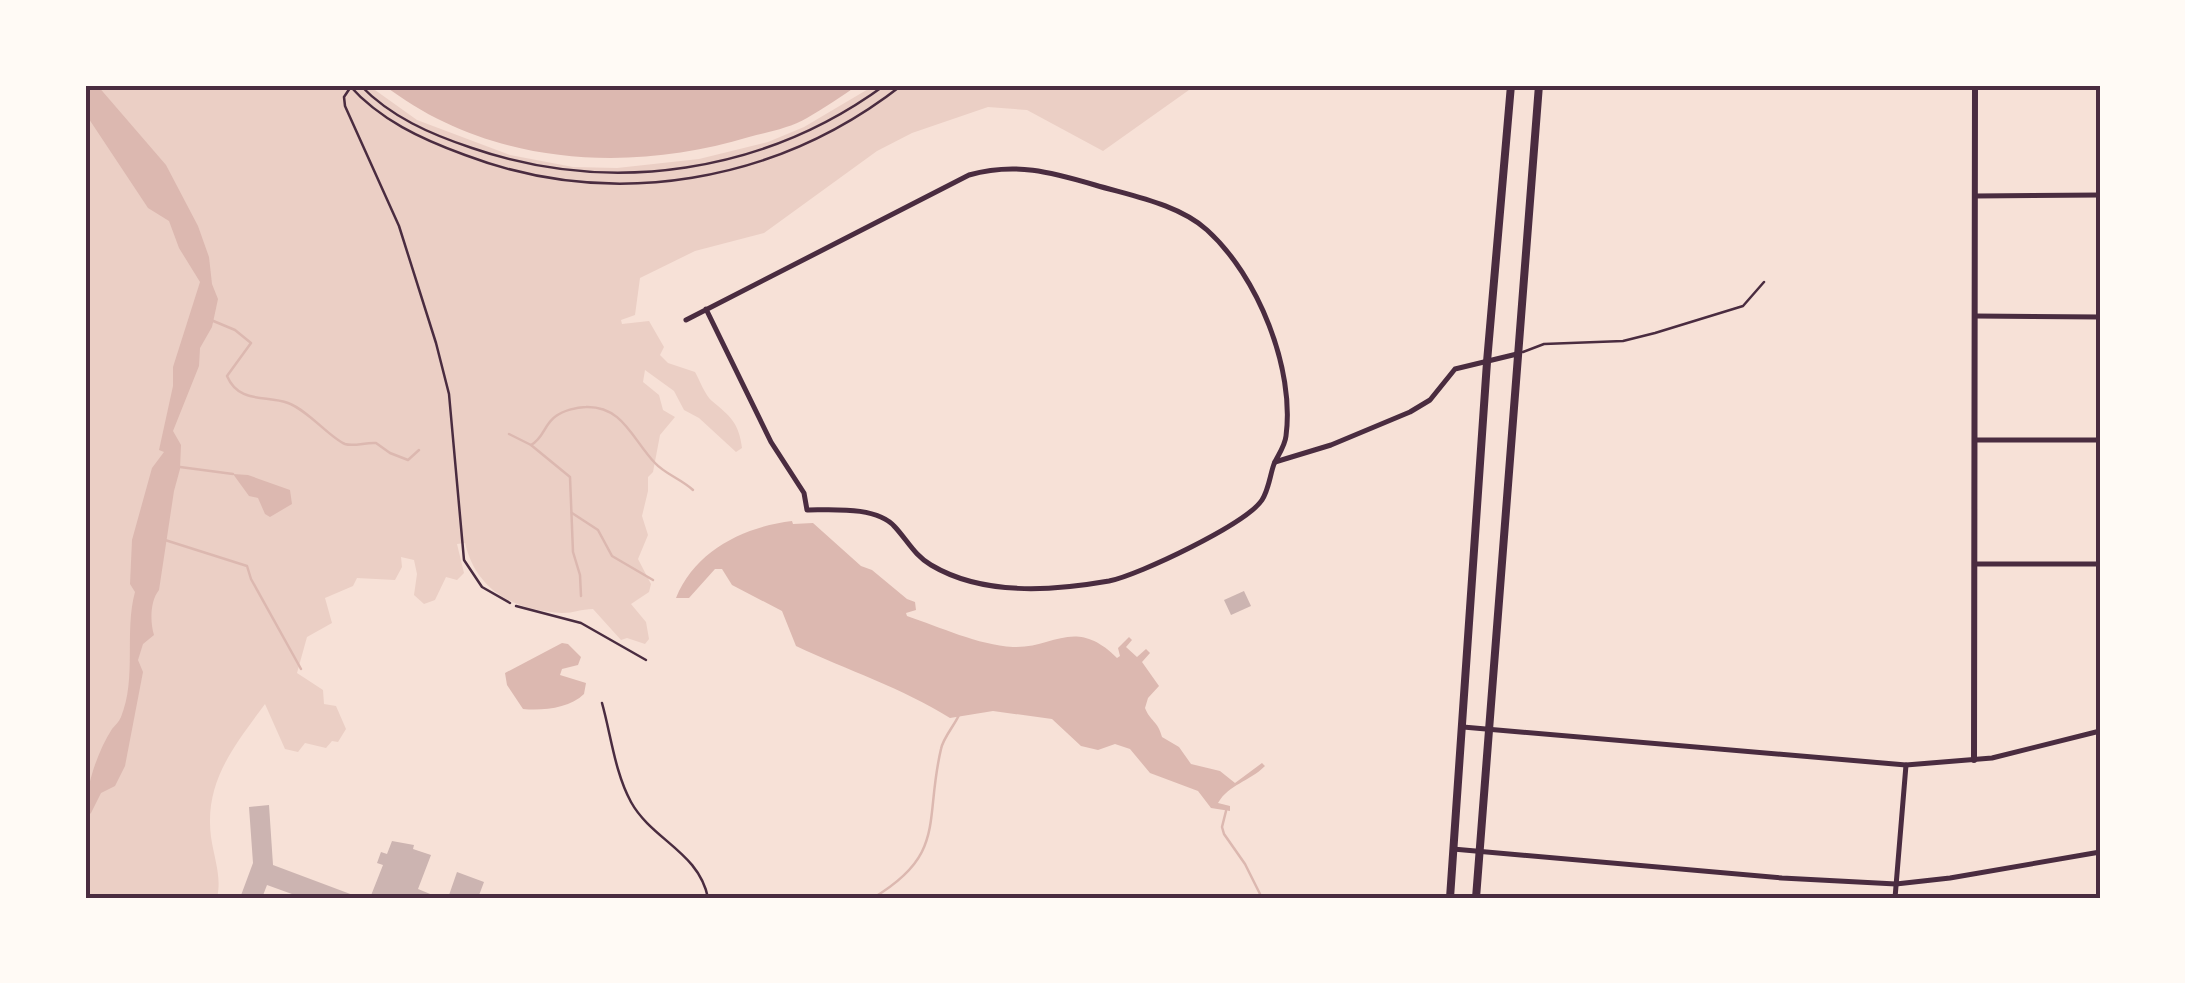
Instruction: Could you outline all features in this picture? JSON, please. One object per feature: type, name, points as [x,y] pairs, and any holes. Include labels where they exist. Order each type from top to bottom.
[{"type":"main road","points":[[1450,898],[1487,362],[1511,85]]},
{"type":"main road","points":[[1476,898],[1539,85]]},
{"type":"street","points":[[1974,760],[1975,85]]},
{"type":"street","points":[[686,320],[706,309],[969,175],[1012,167],[1060,174],[1180,213],[1207,230],[1238,266],[1264,314],[1286,389],[1286,440],[1266,493],[1246,517],[1122,577],[1026,588],[978,584],[932,566],[881,517],[808,510],[804,493],[771,442],[706,309]]},
{"type":"street","points":[[1975,196],[2100,195]]},
{"type":"street","points":[[1975,316],[2100,317]]},
{"type":"street","points":[[1275,462],[1331,445],[1410,412],[1430,400],[1455,368],[1517,354]]},
{"type":"street","points":[[1975,440],[2100,440]]},
{"type":"street","points":[[1975,564],[2100,564]]},
{"type":"street","points":[[1462,726],[1906,764],[1974,760],[2100,731]]},
{"type":"street","points":[[1895,898],[1906,764]]},
{"type":"street","points":[[1453,849],[1896,884],[1982,874],[2100,852]]},
{"type":"lane","points":[[1517,354],[1544,344],[1623,341],[1656,333],[1744,306],[1764,282]]},
{"type":"lane","points":[[516,606],[581,623],[646,660]]},
{"type":"lane","points":[[602,703],[630,800],[646,823],[699,871],[708,898]]},
{"type":"path","points":[[360,85],[399,117],[454,142],[528,166],[572,173],[617,174],[700,165],[770,148],[825,122],[886,85]]},
{"type":"path","points":[[516,606],[482,587],[464,560],[449,394],[408,250],[345,106],[344,97],[350,86],[378,112],[411,133],[484,162],[543,179],[618,184],[703,175],[779,154],[839,126],[902,85]]},
{"type":"shaded area","points":[[85,85],[368,85],[417,120],[510,155],[573,167],[617,168],[699,159],[768,142],[804,127],[875,85],[1196,85],[1103,151],[1027,110],[988,107],[912,133],[877,151],[764,233],[695,251],[640,278],[635,315],[621,320],[622,324],[649,321],[664,347],[660,355],[668,363],[695,372],[709,398],[736,426],[742,448],[736,452],[699,418],[684,410],[674,391],[645,370],[643,382],[659,395],[663,410],[675,417],[660,435],[642,516],[648,535],[638,559],[651,584],[649,592],[631,604],[646,622],[649,639],[645,644],[621,640],[593,609],[545,611],[500,595],[478,573],[465,543],[457,544],[464,573],[457,580],[446,577],[435,600],[424,604],[414,595],[414,560],[401,557],[402,567],[395,580],[357,578],[353,586],[325,598],[332,623],[307,637],[297,673],[323,690],[324,704],[336,706],[346,729],[338,742],[332,741],[326,748],[305,743],[298,752],[285,749],[265,704],[224,766],[210,817],[217,898],[85,898]]},
{"type":"shaded area","points":[[85,85],[97,85],[166,165],[198,226],[218,299],[212,327],[200,348],[199,366],[173,431],[181,445],[180,469],[159,590],[152,606],[154,635],[143,644],[138,660],[143,672],[125,766],[115,786],[101,793],[85,818],[96,761],[126,702],[135,592],[130,584],[132,540],[152,468],[164,452],[159,450],[173,386],[173,367],[200,282],[179,248],[169,221],[148,208],[85,113]]},
{"type":"shaded area","points":[[384,85],[858,85],[807,118],[779,129],[703,149],[607,158],[559,155],[467,132],[424,112]]},
{"type":"shaded area","points":[[233,474],[248,475],[290,490],[292,504],[270,517],[258,498],[249,496]]},
{"type":"shaded area","points":[[792,521],[813,523],[861,566],[915,602],[916,610],[906,613],[907,616],[959,635],[1013,647],[1076,637],[1089,639],[1117,658],[1118,648],[1129,637],[1132,640],[1126,647],[1137,657],[1146,649],[1150,653],[1142,662],[1159,686],[1145,708],[1162,737],[1179,747],[1191,764],[1220,771],[1235,783],[1262,763],[1265,766],[1233,787],[1218,803],[1230,806],[1230,811],[1211,808],[1198,791],[1150,773],[1130,749],[1115,744],[1098,750],[1081,746],[1052,719],[993,711],[950,718],[894,688],[796,646],[782,611],[732,585],[722,569],[715,569],[689,598],[676,598],[695,567],[723,544],[756,529]]},
{"type":"shaded area","points":[[562,643],[581,657],[578,665],[562,669],[560,675],[586,683],[584,694],[556,707],[523,709],[507,685],[505,673]]},
{"type":"building","points":[[1244,591],[1251,606],[1231,615],[1224,600]]},
{"type":"building","points":[[269,805],[273,865],[361,898],[303,898],[267,885],[262,898],[240,898],[253,863],[249,807]]},
{"type":"building","points":[[392,841],[414,845],[413,849],[431,855],[418,889],[440,898],[370,898],[383,865],[377,863],[381,852],[387,854]]},
{"type":"building","points":[[457,872],[484,882],[478,898],[448,898]]},
{"type":"waterway","points":[[211,320],[235,330],[251,343],[227,376],[238,391],[288,403],[345,444],[376,443],[408,460],[419,450]]},
{"type":"waterway","points":[[531,445],[559,414],[578,408],[599,408],[618,418],[659,467],[693,490]]},
{"type":"waterway","points":[[509,434],[531,445],[570,477],[573,552],[581,596]]},
{"type":"waterway","points":[[180,467],[233,474]]},
{"type":"waterway","points":[[572,513],[598,530],[612,556],[653,580]]},
{"type":"waterway","points":[[165,540],[247,566],[301,669]]},
{"type":"waterway","points":[[873,898],[896,882],[923,851],[941,749],[959,715]]},
{"type":"waterway","points":[[1226,811],[1224,834],[1262,898]]}]
